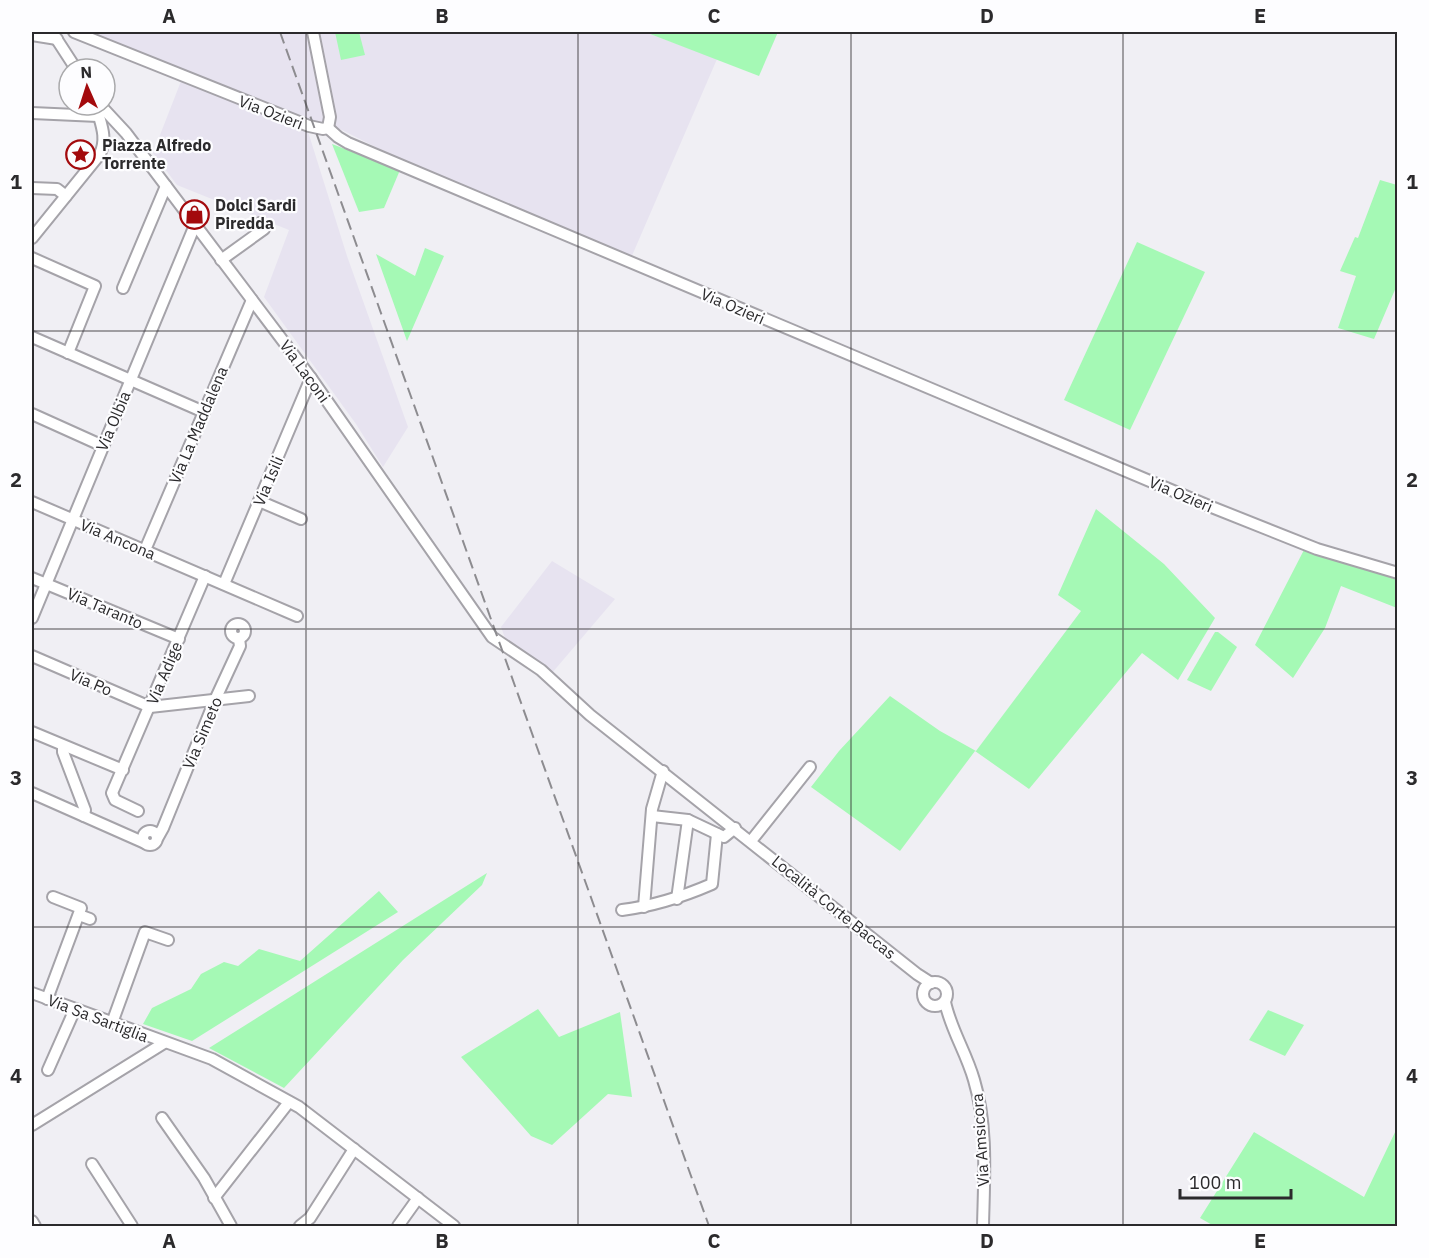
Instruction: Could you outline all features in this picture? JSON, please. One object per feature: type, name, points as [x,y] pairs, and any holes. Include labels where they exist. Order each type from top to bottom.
[{"type":"street","points":[[313,32],[330,117],[328,128]]},
{"type":"street","name":"Via Ozieri","points":[[32,35],[64,35],[309,126],[328,128],[348,143],[1209,506],[1317,549],[1398,573]]},
{"type":"street","points":[[64,35],[69,57]]},
{"type":"street","points":[[32,113],[57,111]]},
{"type":"street","points":[[100,117],[104,145]]},
{"type":"street","name":"Via Laconi","points":[[108,117],[122,129],[311,378],[472,610],[492,637],[500,643]]},
{"type":"street","points":[[32,238],[100,154],[104,145],[122,129]]},
{"type":"street","points":[[123,288],[166,186]]},
{"type":"street","points":[[32,188],[57,189],[66,196]]},
{"type":"street","points":[[221,260],[264,229],[260,223]]},
{"type":"street","name":"Via Olbia","points":[[32,618],[195,225]]},
{"type":"street","points":[[32,258],[95,286],[68,352]]},
{"type":"street","name":"Via La Maddalena","points":[[145,550],[252,300]]},
{"type":"street","points":[[32,337],[204,412]]},
{"type":"street","name":"Via Isili","points":[[224,584],[311,378]]},
{"type":"street","points":[[32,414],[103,446]]},
{"type":"street","name":"Via Ancona","points":[[32,501],[297,616]]},
{"type":"street","points":[[260,501],[301,519]]},
{"type":"street","name":"Via Adige","points":[[138,811],[115,800],[112,793],[205,576]]},
{"type":"street","name":"Via Taranto","points":[[32,578],[179,639]]},
{"type":"street","name":"Via Simeto","points":[[84,816],[149,836],[240,646],[238,639]]},
{"type":"street","name":"Località Corte Baccas","points":[[500,643],[542,670],[590,715],[735,828],[917,974],[928,986]]},
{"type":"street","name":"Via Po","points":[[32,656],[150,707]]},
{"type":"street","points":[[150,707],[249,696]]},
{"type":"street","points":[[32,732],[123,770]]},
{"type":"street","points":[[32,793],[84,816],[85,810],[63,752],[63,746]]},
{"type":"street","points":[[751,841],[810,767]]},
{"type":"street","points":[[644,907],[652,816],[663,771]]},
{"type":"street","points":[[652,816],[688,820],[724,837],[735,828]]},
{"type":"street","points":[[677,899],[688,820]]},
{"type":"street","points":[[622,910],[677,899],[712,885],[717,834]]},
{"type":"street","points":[[47,999],[81,908],[53,897]]},
{"type":"street","points":[[79,915],[90,919]]},
{"type":"street","points":[[112,1023],[145,932],[168,940]]},
{"type":"street","points":[[941,984],[946,988],[947,995],[939,1004],[925,1001],[923,995],[928,986],[941,984]]},
{"type":"street","name":"Via Sa Sartiglia","points":[[32,993],[212,1059],[299,1107],[454,1227]]},
{"type":"street","name":"Via Amsicora","points":[[939,1004],[975,1082],[984,1145],[983,1227]]},
{"type":"street","points":[[48,1070],[75,1009]]},
{"type":"street","points":[[32,1125],[164,1043]]},
{"type":"street","points":[[214,1198],[289,1102]]},
{"type":"street","points":[[162,1118],[204,1178],[231,1227]]},
{"type":"street","points":[[300,1227],[310,1218],[354,1149]]},
{"type":"street","points":[[92,1164],[132,1227]]},
{"type":"street","points":[[398,1227],[418,1198]]},
{"type":"street","points":[[32,1221],[35,1227]]},
{"type":"shaded area","points":[[74,32],[645,32],[717,59],[631,258],[502,211],[340,129],[305,122],[347,256],[408,427],[383,467],[356,424],[264,297],[289,230],[177,185],[153,153],[183,76]]},
{"type":"shaded area","points":[[552,561],[615,599],[552,673],[506,641],[501,627]]},
{"type":"green space","points":[[335,32],[359,32],[365,55],[341,60]]},
{"type":"green space","points":[[645,32],[778,32],[759,76]]},
{"type":"green space","points":[[332,144],[400,170],[384,208],[359,212]]},
{"type":"green space","points":[[1380,180],[1397,185],[1397,285],[1374,339],[1338,328],[1356,276],[1340,271],[1355,237],[1358,238]]},
{"type":"green space","points":[[1137,242],[1205,272],[1130,430],[1064,400]]},
{"type":"green space","points":[[425,248],[444,256],[407,341],[376,254],[415,276]]},
{"type":"green space","points":[[1096,509],[1164,564],[1215,618],[1178,680],[1142,653],[1029,789],[975,751],[900,851],[811,787],[839,751],[890,696],[940,731],[976,751],[1081,611],[1058,595]]},
{"type":"green space","points":[[1306,546],[1397,580],[1397,608],[1341,586],[1325,628],[1293,678],[1255,645]]},
{"type":"green space","points":[[1215,632],[1237,647],[1211,691],[1187,680]]},
{"type":"green space","points":[[487,873],[482,885],[403,960],[284,1088],[209,1048]]},
{"type":"green space","points":[[379,891],[398,912],[192,1041],[143,1024],[152,1008],[191,989],[201,974],[224,962],[238,966],[259,949],[300,961]]},
{"type":"green space","points":[[538,1009],[559,1037],[620,1012],[632,1097],[608,1094],[552,1145],[531,1136],[461,1057]]},
{"type":"green space","points":[[1268,1010],[1304,1025],[1285,1056],[1249,1040]]},
{"type":"green space","points":[[1397,1128],[1397,1226],[1214,1226],[1200,1218],[1254,1132],[1364,1197]]},
{"type":"railway","points":[[280,32],[709,1226]]},
{"type":"place","name":"Piazza Alfredo Torrente","points":[[81,154]]},
{"type":"place","name":"Dolci Sardi Piredda","points":[[194,214]]}]
